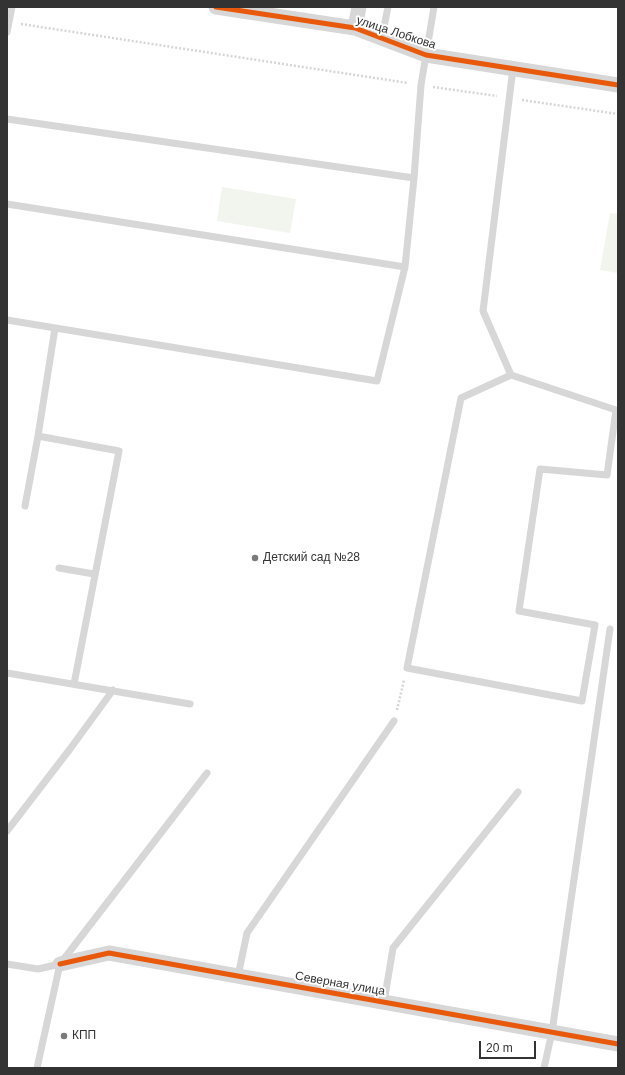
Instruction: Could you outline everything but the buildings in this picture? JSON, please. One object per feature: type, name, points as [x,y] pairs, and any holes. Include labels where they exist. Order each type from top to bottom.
[{"type":"street","name":"улица Лобкова","points":[[216,7],[355,28],[426,55],[618,85]]},
{"type":"street","points":[[355,28],[359,7]]},
{"type":"street","name":"Северная улица","points":[[60,964],[109,953],[618,1044]]},
{"type":"lane","points":[[7,32],[12,7]]},
{"type":"lane","points":[[382,37],[388,7]]},
{"type":"lane","points":[[7,320],[377,381],[405,267],[421,85],[434,7]]},
{"type":"lane","points":[[511,375],[483,311],[513,68]]},
{"type":"lane","points":[[7,119],[414,178]]},
{"type":"lane","points":[[7,204],[405,267]]},
{"type":"lane","points":[[25,506],[55,328]]},
{"type":"lane","points":[[511,375],[616,410],[608,475],[540,468],[519,611],[595,625],[582,701],[407,668],[461,398],[511,375]]},
{"type":"lane","points":[[38,436],[119,451],[94,574],[74,684]]},
{"type":"lane","points":[[59,568],[94,574]]},
{"type":"lane","points":[[544,1068],[552,1032],[610,629]]},
{"type":"lane","points":[[7,672],[190,704]]},
{"type":"lane","points":[[7,831],[70,750],[113,690]]},
{"type":"lane","points":[[238,976],[247,933],[394,721]]},
{"type":"lane","points":[[37,1068],[60,964],[207,772]]},
{"type":"lane","points":[[384,1002],[393,948],[518,792]]},
{"type":"lane","points":[[7,964],[38,969],[60,964]]},
{"type":"path","points":[[9,22],[618,114]]},
{"type":"path","points":[[394,721],[407,668]]},
{"type":"shaded area","points":[[222,187],[296,199],[290,233],[217,221]]},
{"type":"shaded area","points":[[610,213],[618,214],[618,273],[600,270]]},
{"type":"cycle path","points":[[216,7],[355,28],[426,55],[618,85]]},
{"type":"cycle path","points":[[60,964],[109,953],[618,1044]]},
{"type":"place","name":"Детский сад №28","points":[[255,558]]},
{"type":"place","name":"КПП","points":[[64,1036]]}]
